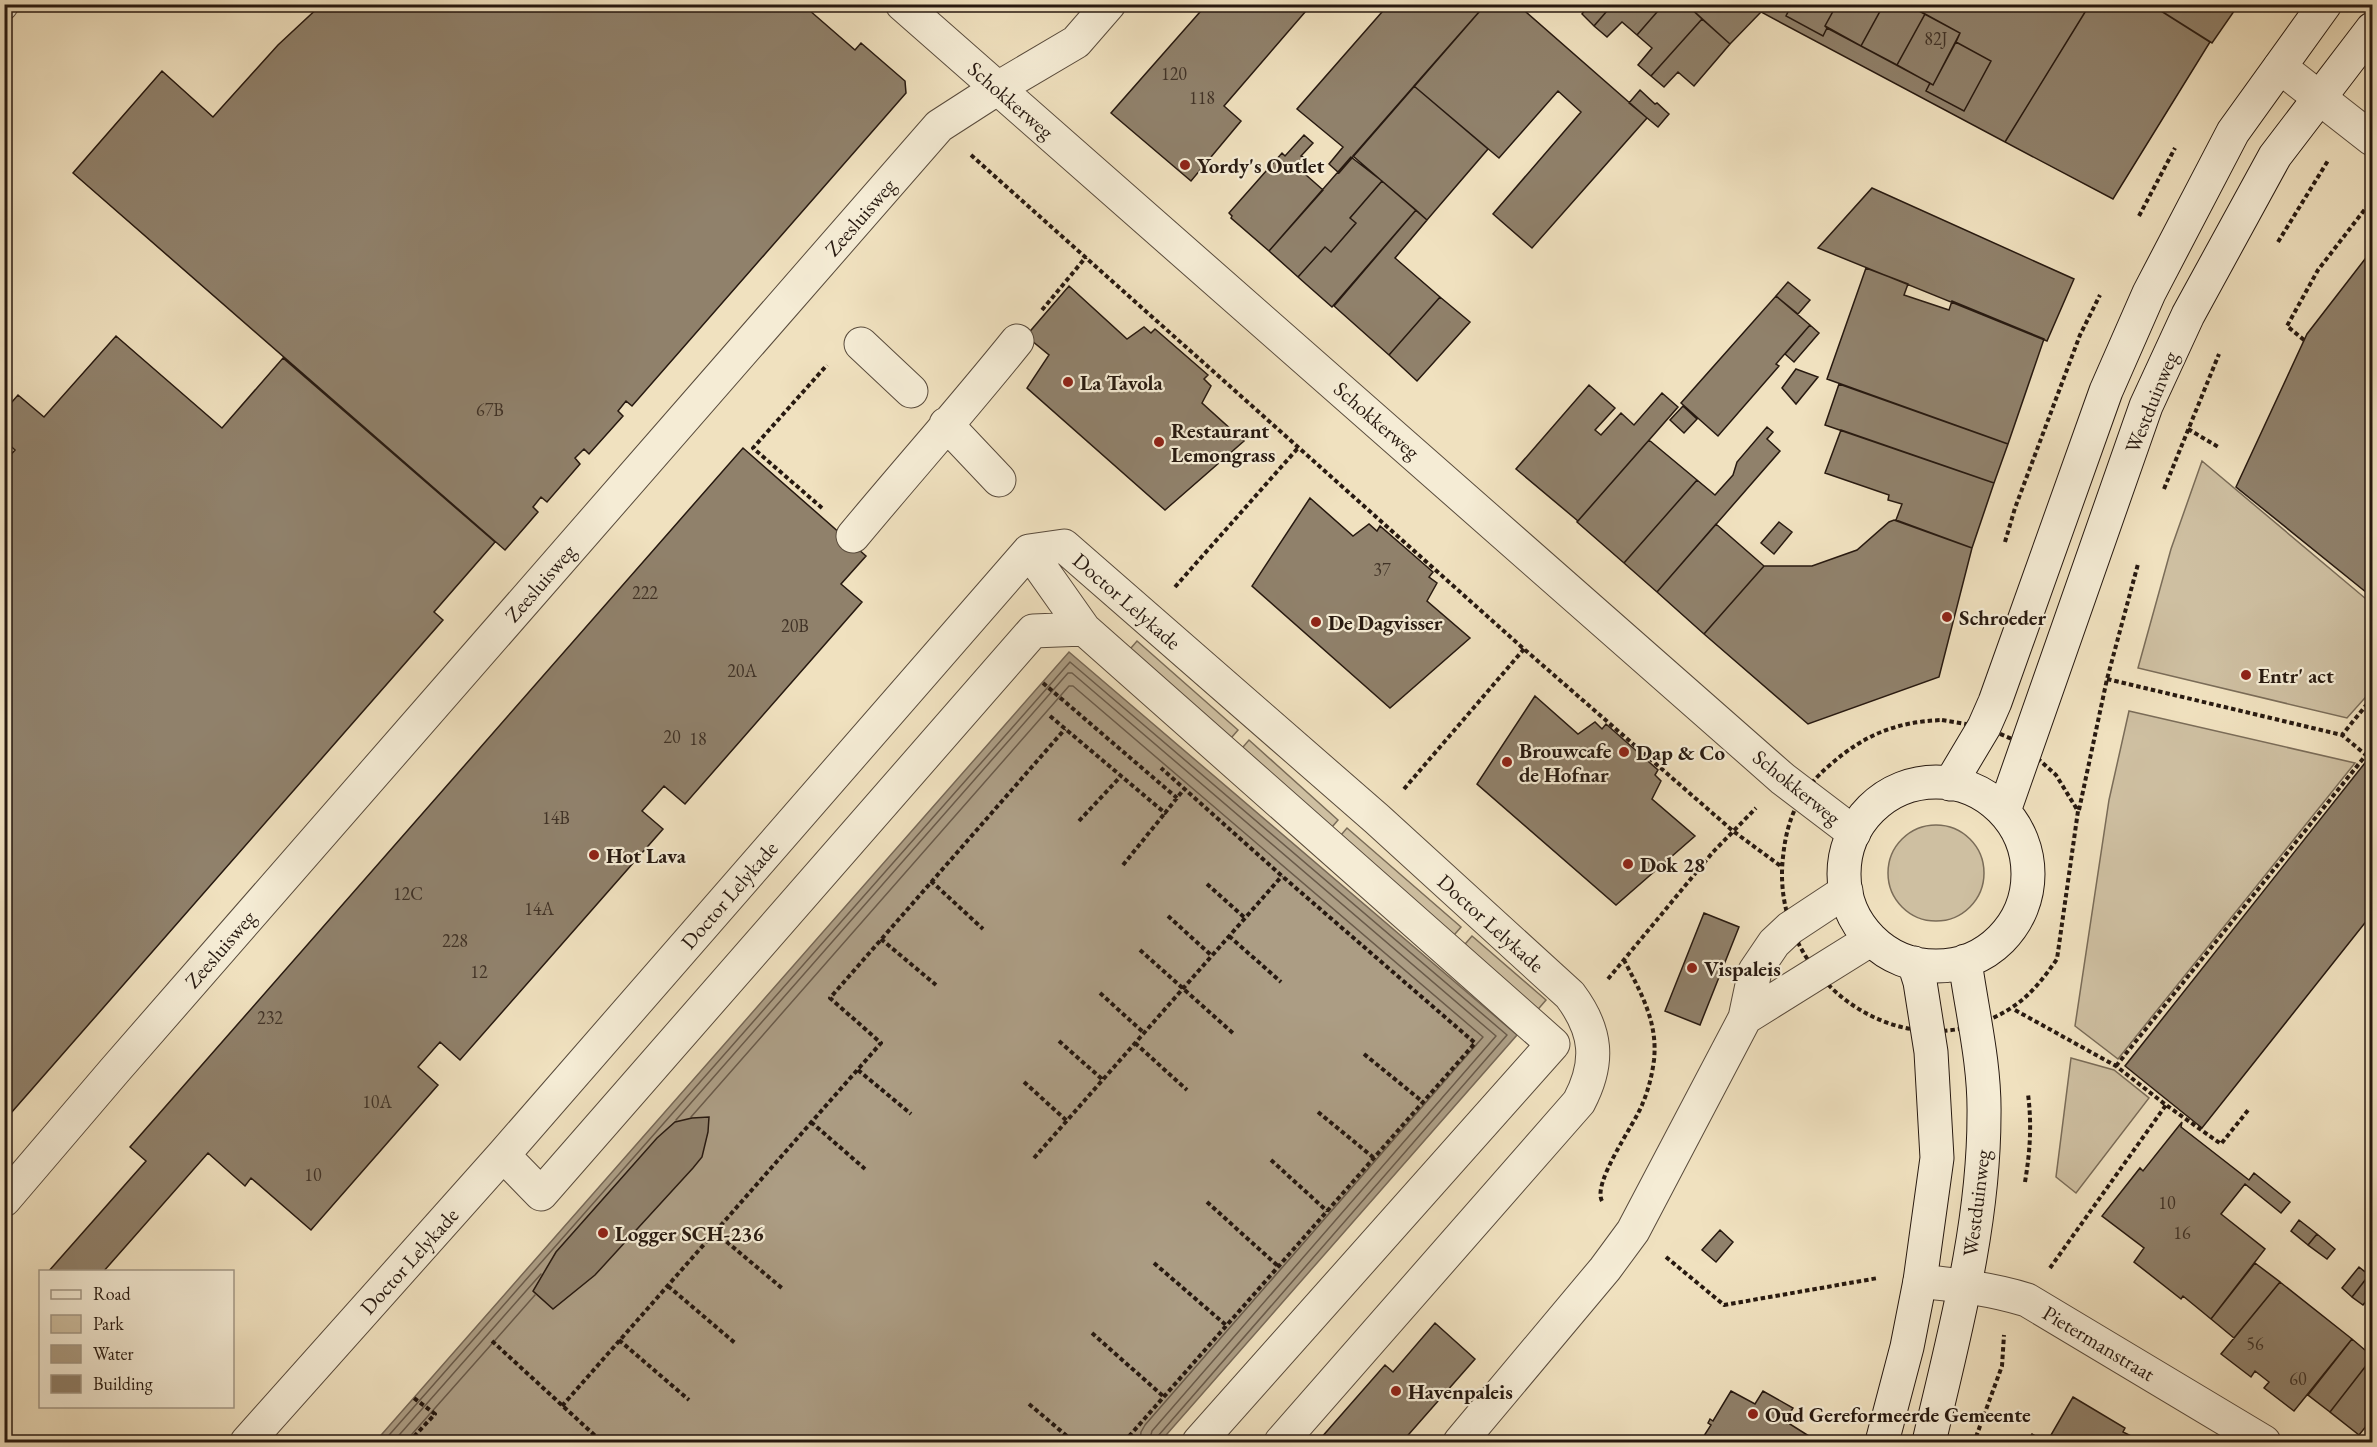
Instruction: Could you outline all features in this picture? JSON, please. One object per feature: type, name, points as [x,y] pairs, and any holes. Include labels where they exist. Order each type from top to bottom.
[{"type":"street","name":"Schokkerweg","points":[[902,4],[1793,786],[1854,833]]},
{"type":"street","name":"Zeesluisweg","points":[[4,1200],[939,126],[1076,42],[1109,4]]},
{"type":"street","name":"Westduinweg","points":[[1950,784],[1984,727],[1995,702],[2106,391],[2149,293],[2233,132],[2325,4]]},
{"type":"street","name":"Westduinweg","points":[[2004,811],[2146,406],[2188,315],[2275,156],[2373,29]]},
{"type":"street","points":[[2280,67],[2362,131]]},
{"type":"street","points":[[853,536],[1017,341]]},
{"type":"street","points":[[861,344],[911,391]]},
{"type":"street","points":[[946,424],[999,480]]},
{"type":"street","name":"Doctor Lelykade","points":[[247,1443],[503,1155],[1029,551],[1064,546],[1377,819],[1570,995],[1584,1014],[1590,1033],[1594,1056],[1589,1083],[1579,1102],[1281,1443]]},
{"type":"street","points":[[1029,551],[1084,629],[1553,1044],[1199,1443]]},
{"type":"street","points":[[503,1155],[541,1194],[1033,631],[1084,629]]},
{"type":"street","points":[[1950,784],[1967,788],[2004,811],[2019,831],[2027,853],[2028,884],[2024,901],[2007,932],[1995,944],[1965,961],[1931,966],[1897,957],[1870,940],[1850,907],[1846,891],[1846,855],[1860,821],[1884,799],[1916,785],[1950,784]]},
{"type":"street","points":[[1460,1443],[1605,1269],[1633,1231],[1745,1018],[1755,971],[1774,944],[1790,928],[1846,891]]},
{"type":"street","points":[[1745,1018],[1870,940]]},
{"type":"street","name":"Westduinweg","points":[[1929,1443],[1965,1286],[1983,1161],[1984,1112],[1979,1049],[1965,961]]},
{"type":"street","points":[[1882,1443],[1907,1347],[1920,1281],[1936,1158],[1935,1088],[1920,982],[1914,963]]},
{"type":"street","name":"Pietermanstraat","points":[[1920,1281],[1965,1286],[2027,1300],[2264,1443]]},
{"type":"path","points":[[939,126],[1524,649],[1733,831],[1782,867]]},
{"type":"path","points":[[2272,252],[2362,131]]},
{"type":"path","points":[[2304,340],[2288,326],[2318,270],[2373,200]]},
{"type":"path","points":[[1064,283],[1086,257]]},
{"type":"path","points":[[2163,492],[2223,344]]},
{"type":"path","points":[[829,499],[821,508],[753,448],[831,361]]},
{"type":"path","points":[[2188,429],[2220,448]]},
{"type":"path","points":[[1179,582],[1298,448]]},
{"type":"path","points":[[1817,974],[1846,1002],[1881,1021],[1904,1028],[1928,1031],[1951,1030],[1974,1025],[2011,1008],[2037,986],[2057,959],[2078,811],[2107,679],[2140,556]]},
{"type":"path","points":[[1410,782],[1524,649]]},
{"type":"path","points":[[1011,656],[1177,798]]},
{"type":"path","points":[[2107,679],[2342,735],[2366,755],[2116,1066]]},
{"type":"path","points":[[2342,735],[2373,698]]},
{"type":"path","points":[[1050,716],[1165,813]]},
{"type":"path","points":[[1832,764],[1864,740],[1902,724],[1942,720],[1984,727],[2025,747],[2056,775],[2078,811]]},
{"type":"path","points":[[562,1406],[881,1043],[830,998],[1065,729]]},
{"type":"path","points":[[1124,1443],[1475,1043],[1161,768]]},
{"type":"path","points":[[1079,821],[1121,776]]},
{"type":"path","points":[[1613,972],[1733,831],[1793,786]]},
{"type":"path","points":[[1790,928],[1783,898],[1782,867],[1785,842],[1792,817],[1793,786]]},
{"type":"path","points":[[1122,865],[1184,789]]},
{"type":"path","points":[[1034,1158],[1282,876]]},
{"type":"path","points":[[931,881],[982,929]]},
{"type":"path","points":[[1207,884],[1245,918]]},
{"type":"path","points":[[1168,916],[1212,956]]},
{"type":"path","points":[[1229,936],[1281,982]]},
{"type":"path","points":[[881,939],[936,985]]},
{"type":"path","points":[[1140,950],[1235,1035]]},
{"type":"path","points":[[1602,1180],[1642,1106],[1650,1084],[1654,1059],[1653,1031],[1646,1000],[1624,960]]},
{"type":"path","points":[[1100,993],[1144,1033]]},
{"type":"path","points":[[2011,1008],[2116,1066],[2166,1105],[2221,1143],[2249,1109]]},
{"type":"path","points":[[1881,1021],[1885,1030]]},
{"type":"path","points":[[1059,1041],[1103,1080]]},
{"type":"path","points":[[1135,1043],[1187,1090]]},
{"type":"path","points":[[1364,1054],[1423,1102]]},
{"type":"path","points":[[858,1070],[911,1114]]},
{"type":"path","points":[[1024,1082],[1067,1121]]},
{"type":"path","points":[[2027,1300],[2166,1105]]},
{"type":"path","points":[[1318,1112],[1374,1158]]},
{"type":"path","points":[[811,1122],[865,1169]]},
{"type":"path","points":[[1271,1160],[1327,1211]]},
{"type":"path","points":[[1207,1202],[1279,1266]]},
{"type":"path","points":[[715,1232],[783,1289]]},
{"type":"path","points":[[1154,1263],[1227,1326]]},
{"type":"path","points":[[1693,1277],[1724,1305],[1883,1277],[1881,1288]]},
{"type":"path","points":[[668,1286],[735,1343]]},
{"type":"path","points":[[1092,1333],[1164,1397]]},
{"type":"path","points":[[619,1340],[689,1400]]},
{"type":"path","points":[[492,1341],[602,1443]]},
{"type":"path","points":[[409,1443],[435,1414],[414,1398]]},
{"type":"path","points":[[1029,1404],[1074,1443]]},
{"type":"green space","points":[[2202,461],[2372,604],[2372,690],[2347,718],[2138,668],[2171,549]]},
{"type":"green space","points":[[1137,641],[1238,730],[1226,744],[1125,655]]},
{"type":"green space","points":[[2129,711],[2355,763],[2118,1059],[2075,1026],[2109,800]]},
{"type":"green space","points":[[1249,740],[1338,820],[1327,833],[1237,754]]},
{"type":"green space","points":[[1936,825],[1954,829],[1970,839],[1980,855],[1984,873],[1980,891],[1970,907],[1954,917],[1936,921],[1918,917],[1902,907],[1892,891],[1888,873],[1892,855],[1902,839],[1918,829]]},
{"type":"green space","points":[[1347,828],[1461,927],[1449,941],[1335,842]]},
{"type":"green space","points":[[1472,936],[1546,1000],[1534,1014],[1460,950]]},
{"type":"green space","points":[[2071,1058],[2114,1070],[2149,1098],[2076,1193],[2056,1177]]},
{"type":"water","points":[[1069,652],[1517,1035],[1160,1442],[375,1442]]},
{"type":"building","points":[[322,4],[814,4],[809,10],[855,50],[861,43],[905,81],[906,93],[632,406],[626,401],[618,411],[623,416],[589,454],[584,449],[575,458],[580,464],[547,502],[541,497],[533,507],[538,512],[505,550],[73,173],[162,71],[213,117],[278,45]]},
{"type":"building","points":[[1207,4],[1312,4],[1224,106],[1241,121],[1191,181],[1111,113]]},
{"type":"building","points":[[1389,4],[1486,4],[1339,173],[1329,164],[1343,147],[1297,109]]},
{"type":"building","points":[[1486,4],[1517,4],[1647,118],[1532,248],[1493,214],[1581,112],[1558,91],[1499,158],[1414,86]]},
{"type":"building","points":[[1589,4],[1613,4],[1594,26],[1582,14]]},
{"type":"building","points":[[1613,4],[1664,4],[1637,35],[1622,22],[1607,37],[1594,26]]},
{"type":"building","points":[[1664,4],[1686,4],[1702,19],[1651,76],[1638,65],[1652,48],[1637,35]]},
{"type":"building","points":[[1686,4],[1754,4],[1761,12],[1730,44]]},
{"type":"building","points":[[1754,4],[1792,4],[1786,16],[1823,36],[1827,28],[1861,46],[1930,83],[1926,91],[1964,111],[1991,61],[1956,42],[1960,33],[1906,4],[2090,4],[2005,142],[1761,12]]},
{"type":"building","points":[[1792,4],[1837,4],[1825,26],[1827,28],[1823,36],[1786,16]]},
{"type":"building","points":[[1837,4],[1884,4],[1861,46],[1825,26]]},
{"type":"building","points":[[1884,4],[1906,4],[1925,14],[1897,65],[1861,46]]},
{"type":"building","points":[[2090,4],[2150,4],[2210,42],[2113,199],[2005,142]]},
{"type":"building","points":[[2150,4],[2239,4],[2212,43]]},
{"type":"building","points":[[1925,14],[1960,33],[1933,85],[1897,65]]},
{"type":"building","points":[[1702,19],[1730,44],[1694,86],[1678,72],[1664,87],[1651,76]]},
{"type":"building","points":[[1956,42],[1991,61],[1964,111],[1926,91],[1930,83],[1933,85]]},
{"type":"building","points":[[1414,86],[1488,149],[1427,220],[1353,156]]},
{"type":"building","points":[[1640,90],[1669,114],[1658,127],[1629,103]]},
{"type":"building","points":[[1304,135],[1313,143],[1301,156],[1305,158],[1297,167],[1323,190],[1269,251],[1231,218],[1229,213],[1282,153],[1285,156]]},
{"type":"building","points":[[1351,157],[1382,181],[1350,218],[1356,223],[1331,252],[1325,247],[1298,277],[1269,251]]},
{"type":"building","points":[[1382,181],[1416,210],[1332,307],[1298,277],[1325,247],[1331,252],[1356,223],[1350,218]]},
{"type":"building","points":[[1872,188],[2074,279],[2047,341],[1818,248]]},
{"type":"building","points":[[1416,210],[1427,220],[1395,258],[1440,297],[1389,355],[1334,306]]},
{"type":"building","points":[[2372,250],[2372,597],[2236,487],[2307,334]]},
{"type":"building","points":[[1866,268],[1908,284],[1904,295],[1949,310],[1952,301],[2044,339],[2008,444],[1827,379]]},
{"type":"building","points":[[1788,282],[1810,300],[1798,314],[1776,296]]},
{"type":"building","points":[[1069,286],[1127,339],[1144,327],[1151,333],[1155,329],[1208,375],[1204,379],[1211,386],[1202,403],[1244,441],[1165,510],[1027,388],[1049,355],[1026,336]]},
{"type":"building","points":[[1776,296],[1810,325],[1776,364],[1779,366],[1718,436],[1681,403]]},
{"type":"building","points":[[1440,297],[1470,322],[1417,381],[1389,355]]},
{"type":"building","points":[[1810,325],[1819,333],[1794,362],[1785,354]]},
{"type":"building","points":[[116,336],[222,428],[283,358],[495,542],[434,612],[443,620],[4,1121],[4,462],[15,450],[4,440],[4,411],[18,395],[44,417]]},
{"type":"building","points":[[1796,369],[1818,377],[1796,404],[1782,388]]},
{"type":"building","points":[[1839,384],[2008,444],[1994,483],[1825,425]]},
{"type":"building","points":[[1589,385],[1615,408],[1595,430],[1601,435],[1621,413],[1634,425],[1662,393],[1678,407],[1578,521],[1516,469]]},
{"type":"building","points":[[1683,406],[1697,419],[1684,433],[1670,420]]},
{"type":"building","points":[[1767,427],[1773,432],[1767,439],[1780,451],[1657,592],[1624,563],[1697,480],[1715,495],[1733,475],[1737,462]]},
{"type":"building","points":[[1841,430],[1994,483],[1972,548],[1896,520],[1902,504],[1888,500],[1889,495],[1825,473]]},
{"type":"building","points":[[1649,440],[1697,480],[1624,563],[1577,522]]},
{"type":"building","points":[[743,448],[866,556],[841,584],[862,602],[685,804],[664,786],[642,811],[663,829],[460,1060],[440,1042],[418,1067],[438,1085],[311,1230],[251,1178],[245,1186],[208,1153],[105,1270],[50,1270],[146,1161],[130,1147]]},
{"type":"building","points":[[1310,498],[1353,536],[1369,524],[1377,531],[1380,526],[1433,572],[1429,577],[1437,583],[1427,601],[1470,638],[1390,708],[1252,586]]},
{"type":"building","points":[[1894,520],[1972,548],[1939,677],[1808,724],[1704,634],[1764,566],[1812,566],[1857,550]]},
{"type":"building","points":[[1779,522],[1792,532],[1774,554],[1761,543]]},
{"type":"building","points":[[1716,524],[1764,566],[1704,634],[1657,592]]},
{"type":"building","points":[[1535,696],[1578,734],[1595,722],[1602,729],[1606,724],[1658,770],[1655,775],[1661,781],[1652,799],[1695,836],[1616,905],[1477,784]]},
{"type":"building","points":[[2372,754],[2372,914],[2202,1128],[2125,1066]]},
{"type":"building","points":[[1704,913],[1739,927],[1700,1025],[1665,1011]]},
{"type":"building","name":"Logger SCH-236","points":[[709,1117],[702,1157],[595,1275],[553,1309],[533,1291],[556,1252],[657,1138],[675,1122]]},
{"type":"building","points":[[2182,1122],[2181,1127],[2249,1180],[2254,1173],[2290,1202],[2281,1213],[2245,1184],[2221,1214],[2265,1249],[2211,1319],[2183,1296],[2181,1299],[2134,1262],[2144,1248],[2102,1216],[2140,1168],[2143,1171]]},
{"type":"building","points":[[2299,1220],[2317,1234],[2308,1245],[2291,1231]]},
{"type":"building","points":[[1720,1230],[1733,1242],[1716,1262],[1702,1250]]},
{"type":"building","points":[[2317,1234],[2335,1249],[2327,1259],[2308,1245]]},
{"type":"building","points":[[2255,1263],[2280,1282],[2234,1338],[2211,1319]]},
{"type":"building","points":[[2359,1267],[2369,1275],[2352,1297],[2342,1288]]},
{"type":"building","points":[[2369,1275],[2372,1278],[2372,1294],[2363,1305],[2352,1297]]},
{"type":"building","points":[[2280,1282],[2352,1339],[2294,1411],[2264,1388],[2269,1382],[2255,1371],[2251,1377],[2221,1354]]},
{"type":"building","points":[[1435,1323],[1475,1359],[1402,1442],[1326,1442],[1321,1438],[1385,1365],[1393,1372]]},
{"type":"building","points":[[2352,1339],[2372,1358],[2330,1412],[2308,1395]]},
{"type":"building","points":[[2372,1358],[2372,1419],[2359,1435],[2330,1412]]},
{"type":"building","name":"Oud Gereformeerde Gemeente","points":[[1731,1391],[1755,1404],[1763,1391],[1793,1408],[1785,1421],[1809,1436],[1801,1442],[1700,1442],[1711,1425],[1708,1423],[1710,1419],[1713,1421]]},
{"type":"building","points":[[2073,1397],[2125,1428],[2123,1432],[2143,1442],[2047,1442]]},
{"type":"building","points":[[2032,1434],[2047,1442],[2027,1442]]},
{"type":"place","name":"Yordy's Outlet","points":[[1185,165]]},
{"type":"place","name":"La Tavola","points":[[1068,382]]},
{"type":"place","name":"Restaurant Lemongrass","points":[[1159,442]]},
{"type":"place","name":"Schroeder","points":[[1947,617]]},
{"type":"place","name":"De Dagvisser","points":[[1316,622]]},
{"type":"place","name":"Entr' act","points":[[2246,675]]},
{"type":"place","name":"Dap & Co","points":[[1624,752]]},
{"type":"place","name":"Brouwcafe de Hofnar","points":[[1507,762]]},
{"type":"place","name":"Hot Lava","points":[[594,855]]},
{"type":"place","name":"Dok 28","points":[[1628,864]]},
{"type":"place","name":"Vispaleis","points":[[1692,968]]},
{"type":"place","name":"Logger SCH-236","points":[[603,1233]]},
{"type":"place","name":"Havenpaleis","points":[[1396,1391]]},
{"type":"place","name":"Oud Gereformeerde Gemeente","points":[[1753,1414]]}]
